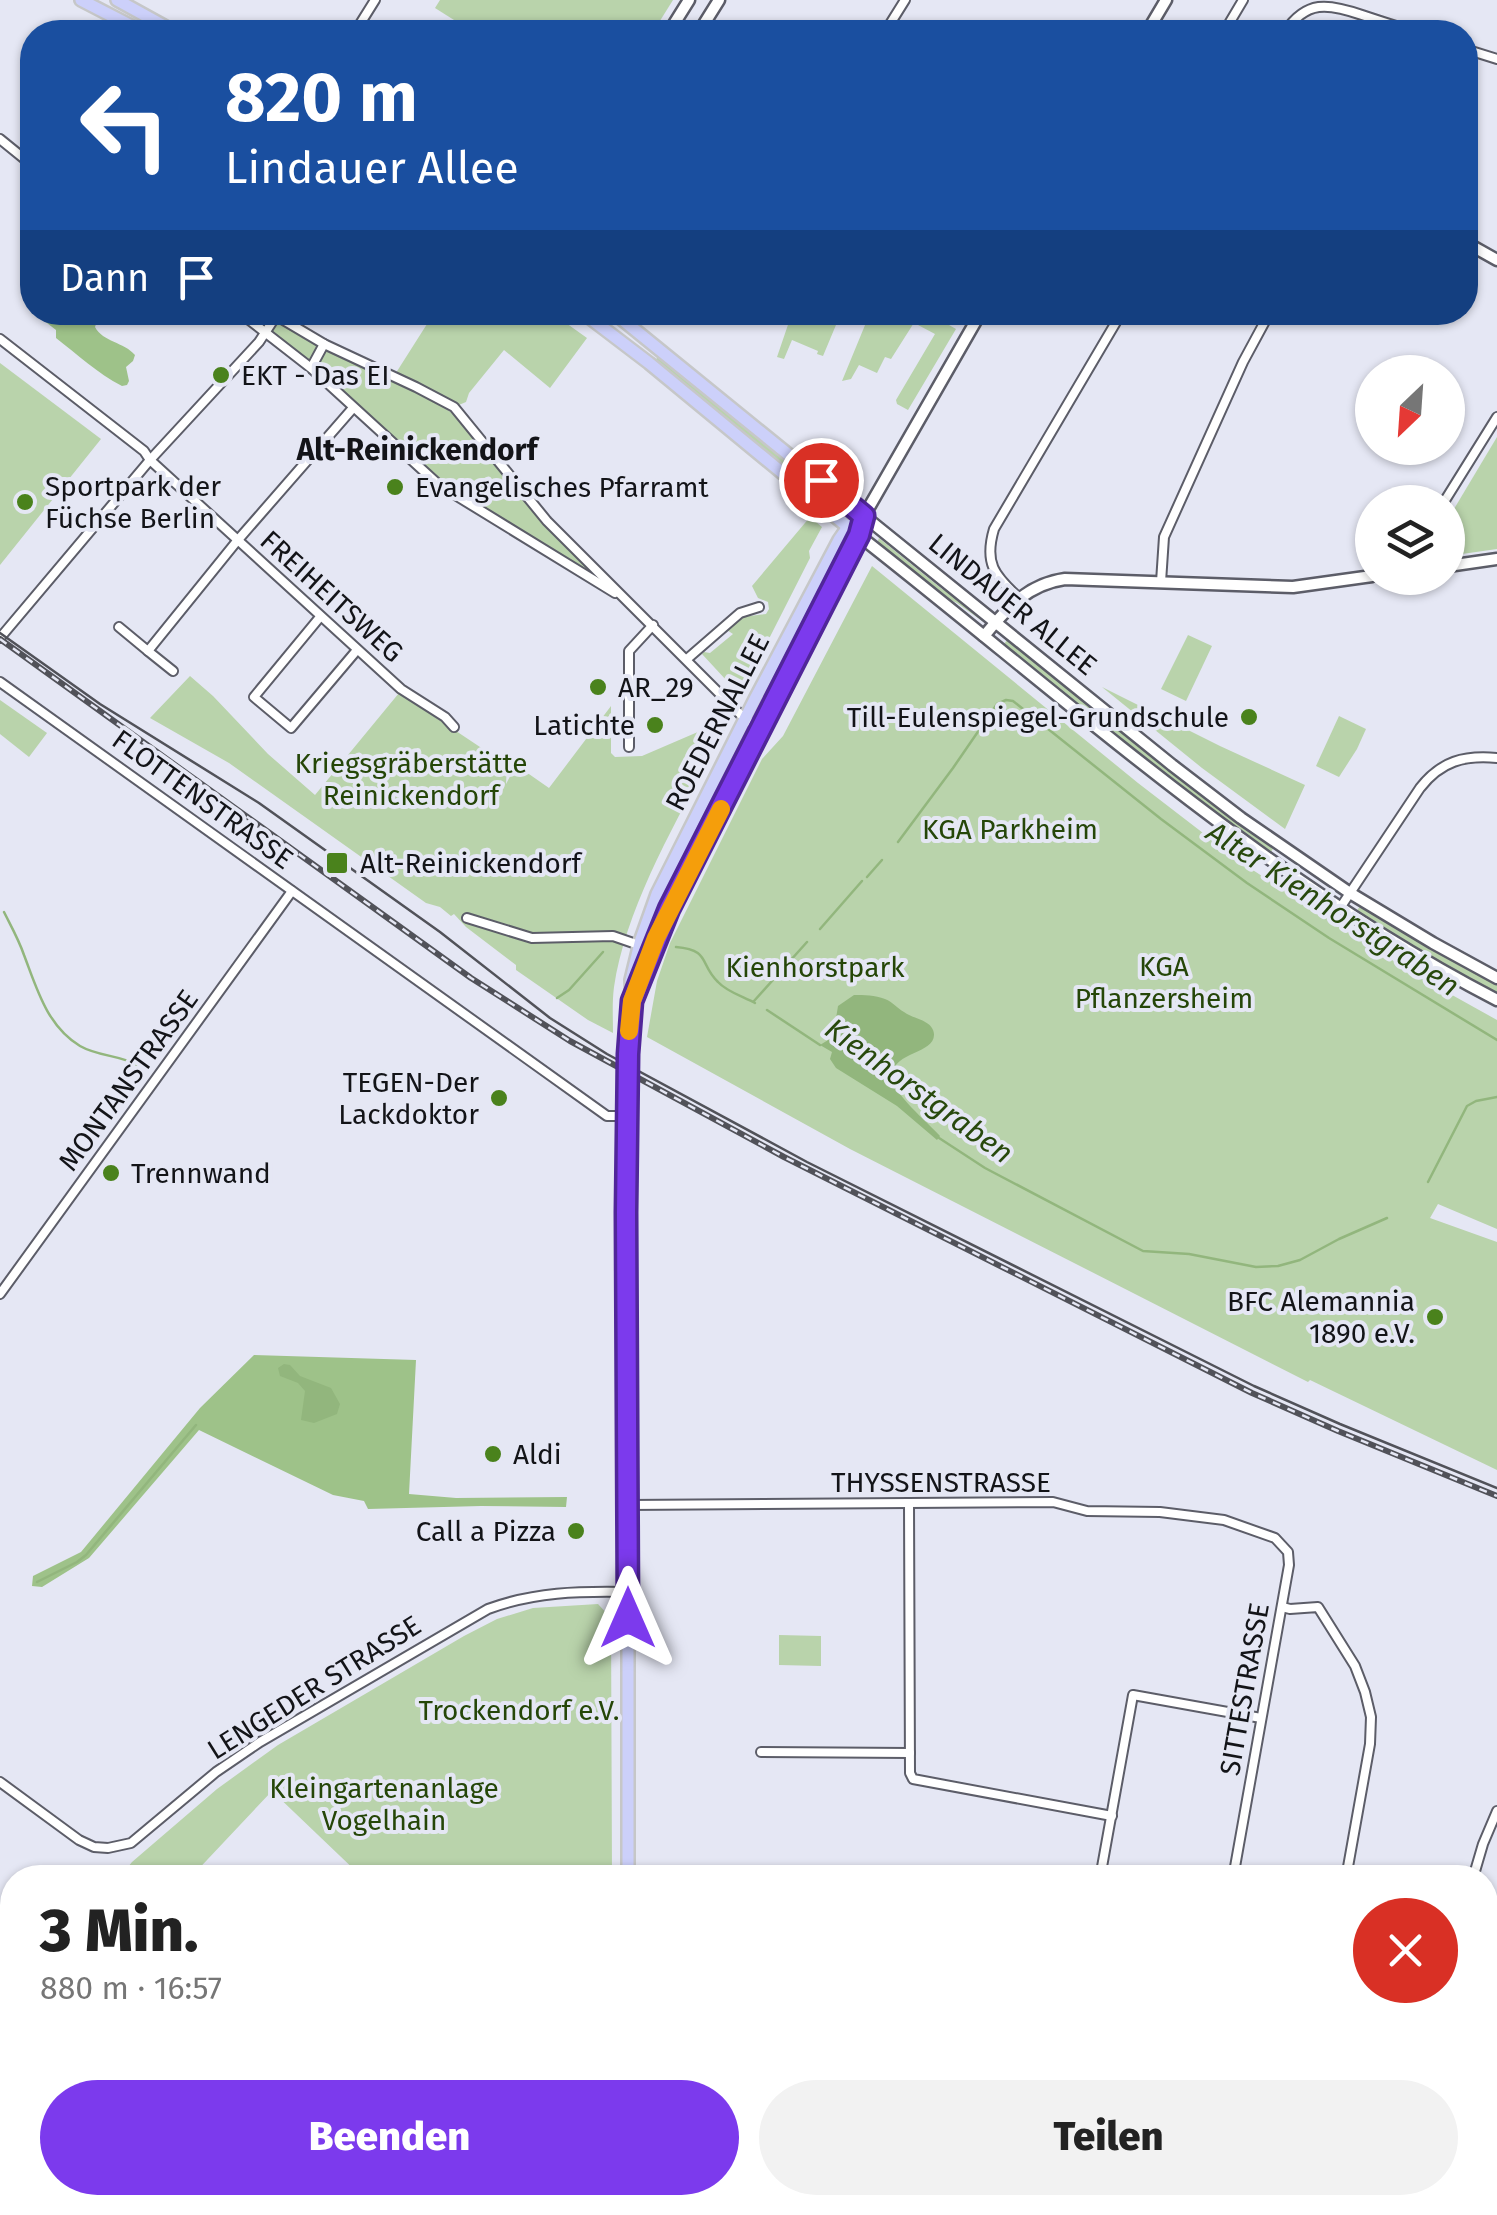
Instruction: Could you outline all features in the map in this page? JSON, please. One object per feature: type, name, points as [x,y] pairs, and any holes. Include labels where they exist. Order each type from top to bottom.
[{"type":"main road","points":[[81,0],[120,20]]},
{"type":"main road","points":[[117,0],[153,20]]},
{"type":"main road","name":"LINDAUER ALLEE","points":[[599,325],[1194,805],[1340,908],[1497,1000]]},
{"type":"main road","name":"LINDAUER ALLEE","points":[[629,325],[1198,786],[1350,893],[1497,978]]},
{"type":"main road","points":[[854,531],[974,325]]},
{"type":"main road","name":"ROEDERNALLEE","points":[[628,1865],[626,1218],[630,980],[657,894],[839,540],[854,531]]},
{"type":"main road","name":"ROEDERNALLEE","points":[[632,1001],[662,923],[760,730],[854,531]]},
{"type":"main road","points":[[1465,564],[1497,559]]},
{"type":"main road","points":[[984,636],[1019,598],[1038,586],[1064,579],[1292,587],[1355,578]]},
{"type":"street","points":[[1294,20],[1310,8],[1326,4],[1377,20]]},
{"type":"street","points":[[0,139],[20,155]]},
{"type":"street","points":[[258,325],[439,485],[626,600]]},
{"type":"street","points":[[0,638],[150,460],[259,342],[268,325]]},
{"type":"street","points":[[292,325],[454,407],[547,521],[760,730]]},
{"type":"street","points":[[1019,598],[1001,582],[992,565],[990,545],[994,529],[1114,325]]},
{"type":"street","points":[[1162,582],[1164,537],[1263,325]]},
{"type":"street","name":"FREIHEITSWEG","points":[[0,339],[144,451],[401,690],[454,727]]},
{"type":"street","points":[[310,368],[324,344]]},
{"type":"street","points":[[148,651],[237,540],[353,408]]},
{"type":"street","points":[[1455,485],[1497,417]]},
{"type":"street","points":[[687,659],[740,614],[758,606]]},
{"type":"street","points":[[320,617],[254,697],[291,728],[357,650]]},
{"type":"street","points":[[629,747],[629,651],[653,625]]},
{"type":"street","points":[[120,628],[173,672]]},
{"type":"street","name":"FLOTTENSTRASSE","points":[[0,682],[608,1116],[628,1116]]},
{"type":"street","points":[[1340,908],[1434,772],[1462,758],[1497,758]]},
{"type":"street","name":"MONTANSTRASSE","points":[[0,1294],[292,892]]},
{"type":"street","points":[[467,918],[532,938],[613,936],[639,944]]},
{"type":"street","name":"THYSSENSTRASSE","points":[[628,1504],[1053,1502],[1087,1511],[1160,1512],[1224,1520],[1251,1529]]},
{"type":"street","points":[[909,1503],[911,1776],[1112,1816]]},
{"type":"street","name":"SITTESTRASSE","points":[[1235,1865],[1289,1565],[1288,1552],[1275,1538],[1251,1529]]},
{"type":"street","name":"LENGEDER STRASSE","points":[[0,1782],[80,1840],[94,1846],[120,1847],[144,1835],[216,1772],[260,1742],[488,1609],[549,1593],[628,1592]]},
{"type":"street","points":[[1282,1607],[1318,1607],[1355,1666],[1366,1692],[1371,1717],[1370,1744],[1348,1865]]},
{"type":"street","points":[[1103,1865],[1133,1694],[1262,1718]]},
{"type":"street","points":[[761,1752],[910,1753]]},
{"type":"street","points":[[1477,1865],[1497,1811]]},
{"type":"green space","points":[[440,0],[673,0],[660,20],[454,20],[435,8]]},
{"type":"green space","points":[[262,325],[284,325],[452,413],[548,529],[598,577],[435,477]]},
{"type":"green space","points":[[426,325],[569,325],[587,338],[550,388],[504,350],[466,402],[454,407],[394,376]]},
{"type":"green space","points":[[788,325],[836,325],[823,356],[792,340],[784,359],[777,357]]},
{"type":"green space","points":[[865,325],[913,325],[891,359],[885,357],[877,373],[859,365],[851,379],[842,381]]},
{"type":"green space","points":[[918,325],[949,325],[956,329],[908,410],[896,400],[935,334]]},
{"type":"green space","points":[[660,354],[793,462],[787,470],[654,362]]},
{"type":"green space","name":"Sportpark der Füchse Berlin","points":[[0,363],[101,439],[0,565]]},
{"type":"green space","points":[[1497,437],[1497,549],[1465,554],[1465,491]]},
{"type":"green space","points":[[810,517],[822,527],[809,551],[810,558],[739,694],[702,654],[710,653],[733,634],[727,630],[741,617],[766,614],[768,602],[758,598],[752,586]]},
{"type":"green space","points":[[879,538],[942,589],[963,600],[986,619],[985,623],[940,595],[877,543]]},
{"type":"green space","points":[[842,546],[846,549],[765,711],[759,706]]},
{"type":"green space","points":[[872,566],[1242,863],[1409,971],[1497,1020],[1497,1229],[1438,1204],[1430,1218],[1497,1242],[1497,1470],[1308,1382],[850,1149],[647,1037],[657,981],[670,943],[762,759],[783,736]]},
{"type":"green space","points":[[1188,635],[1212,646],[1186,701],[1161,689]]},
{"type":"green space","points":[[1009,638],[1274,847],[1269,855],[1166,778],[1003,645]]},
{"type":"green space","name":"Kriegsgräberstätte Reinickendorf","points":[[190,676],[315,795],[399,693],[507,765],[506,784],[516,765],[549,788],[611,706],[611,753],[615,757],[642,756],[728,719],[661,851],[632,920],[614,987],[613,1033],[516,970],[516,965],[454,914],[426,903],[229,763],[150,718]]},
{"type":"green space","points":[[1102,687],[1305,785],[1285,829],[1202,768]]},
{"type":"green space","points":[[0,700],[47,733],[29,757],[0,734]]},
{"type":"green space","points":[[1339,716],[1366,729],[1339,777],[1316,766]]},
{"type":"green space","points":[[742,740],[747,745],[686,864],[680,861]]},
{"type":"green space","points":[[1361,905],[1497,984],[1497,995],[1355,913]]},
{"type":"green space","points":[[598,1604],[611,1618],[612,1865],[349,1865],[272,1791],[202,1865],[130,1865],[217,1789],[278,1745],[464,1636],[497,1619],[533,1608]]},
{"type":"green space","points":[[779,1635],[821,1636],[821,1666],[779,1665]]},
{"type":"shaded area","points":[[50,325],[96,325],[108,339],[125,347],[135,355],[126,367],[127,385],[122,386],[88,364],[56,338],[56,330]]},
{"type":"shaded area","points":[[854,995],[885,999],[933,1029],[933,1041],[900,1061],[892,1075],[904,1099],[940,1136],[937,1140],[897,1106],[836,1068],[830,1059],[832,1052],[820,1045],[833,1037],[838,1006]]},
{"type":"shaded area","points":[[254,1355],[416,1360],[409,1494],[456,1498],[567,1497],[566,1507],[368,1509],[364,1501],[333,1495],[199,1430],[89,1558],[42,1587],[32,1586],[33,1576],[81,1552],[200,1408]]},
{"type":"shaded area","points":[[284,1364],[300,1376],[331,1388],[340,1404],[337,1414],[314,1423],[301,1420],[305,1391],[298,1383],[280,1376],[278,1368]]},
{"type":"waterway","name":"Alter Kienhorstgraben","points":[[898,842],[997,704],[1013,701],[1247,883],[1497,1040]]},
{"type":"waterway","name":"Alter Kienhorstgraben","points":[[867,877],[882,860]]},
{"type":"waterway","name":"Alter Kienhorstgraben","points":[[820,929],[862,881]]},
{"type":"waterway","points":[[4,912],[44,1006],[59,1028],[87,1050],[139,1066]]},
{"type":"waterway","name":"Alter Kienhorstgraben","points":[[754,1001],[807,942]]},
{"type":"waterway","name":"Kienhorstgraben","points":[[676,947],[695,951],[722,986],[755,1003]]},
{"type":"waterway","name":"Kienhorstgraben","points":[[557,998],[603,952]]},
{"type":"waterway","name":"Kienhorstgraben","points":[[767,1010],[820,1045]]},
{"type":"waterway","name":"Kienhorstgraben","points":[[1428,1182],[1467,1106],[1497,1097]]},
{"type":"waterway","name":"Kienhorstgraben","points":[[936,1136],[985,1168],[1143,1251],[1189,1254],[1256,1267],[1278,1266],[1300,1260],[1387,1218]]},
{"type":"waterway","points":[[37,1582],[86,1555],[196,1425]]},
{"type":"tram line","points":[[0,633],[100,704],[259,803],[440,932],[550,1018],[607,1054],[807,1162],[1254,1386],[1497,1488]]},
{"type":"railway","points":[[0,639],[471,978],[570,1041],[784,1157],[1252,1393],[1497,1496]]},
{"type":"slow traffic","points":[[629,1031],[632,1001],[656,938],[721,809]]},
{"type":"place","name":"EKT - Das EI","points":[[221,375]]},
{"type":"place","name":"Evangelisches Pfarramt","points":[[395,487]]},
{"type":"place","name":"Sportpark der Füchse Berlin","points":[[25,502]]},
{"type":"place","name":"AR_29","points":[[598,687]]},
{"type":"place","name":"Till-Eulenspiegel-Grundschule","points":[[1249,717]]},
{"type":"place","name":"Latichte","points":[[655,725]]},
{"type":"place","name":"Alt-Reinickendorf","points":[[337,863]]},
{"type":"place","name":"TEGEN-Der Lackdoktor","points":[[499,1098]]},
{"type":"place","name":"Trennwand","points":[[111,1173]]},
{"type":"place","name":"BFC Alemannia 1890 e.V.","points":[[1435,1317]]},
{"type":"place","name":"Aldi","points":[[493,1454]]},
{"type":"place","name":"Call a Pizza","points":[[576,1531]]},
{"type":"district","name":"Alt-Reinickendorf","points":[[417,450]]},
{"type":"route","points":[[628,1618],[626,1212],[632,1001],[669,909],[859,535],[864,516],[821,480]]},
{"type":"park label","name":"KGA Parkheim","points":[[1010,829]]},
{"type":"park label","name":"Kienhorstpark","points":[[815,967]]},
{"type":"park label","name":"KGA Pflanzersheim","points":[[1164,982]]},
{"type":"park label","name":"Trockendorf e.V.","points":[[519,1710]]},
{"type":"park label","name":"Kleingartenanlage Vogelhain","points":[[384,1804]]}]
